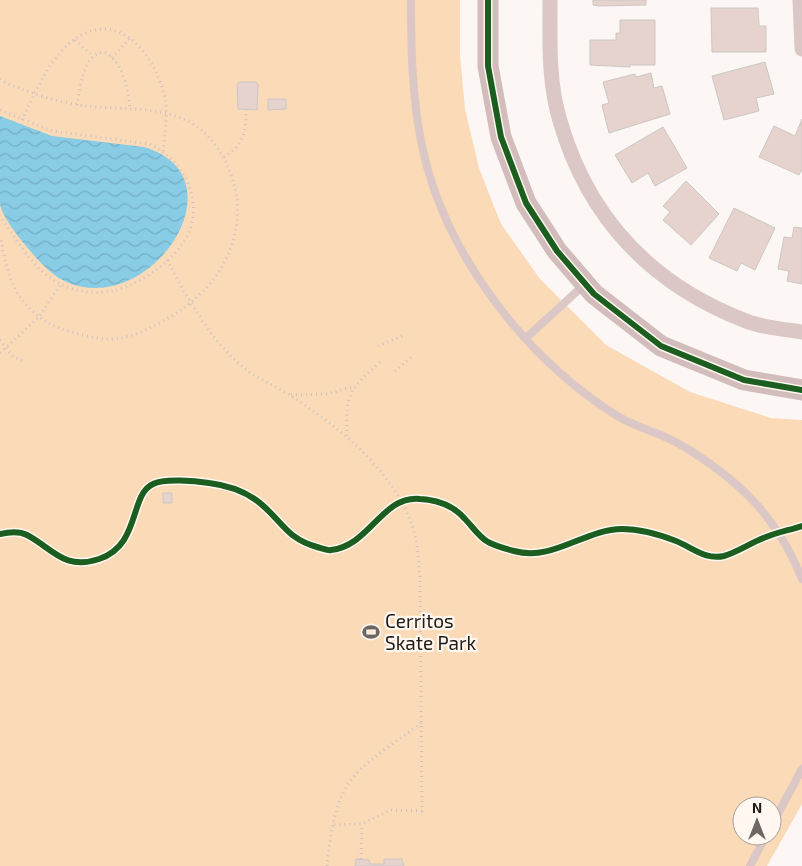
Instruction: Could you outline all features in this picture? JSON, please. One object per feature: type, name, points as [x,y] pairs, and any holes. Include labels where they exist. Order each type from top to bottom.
[{"type":"street","points":[[488,0],[488,66],[501,137],[526,203],[557,251],[594,294],[661,346],[744,380],[802,390]]},
{"type":"street","points":[[550,0],[550,65],[559,120],[578,170],[596,204],[620,236],[650,266],[686,293],[748,322],[802,332]]},
{"type":"street","points":[[800,0],[802,49]]},
{"type":"lane","points":[[410,0],[412,76],[422,147],[440,205],[453,234],[499,309],[540,354],[590,397],[621,418],[680,444],[726,476],[758,504],[791,550],[802,579]]},
{"type":"lane","points":[[526,338],[585,283]]},
{"type":"lane","points":[[782,806],[802,768]]},
{"type":"lane","points":[[750,866],[761,846]]},
{"type":"path","points":[[22,120],[45,71],[75,40],[91,30],[107,29],[124,34],[130,38],[140,46],[152,63],[163,90],[167,113],[163,151]]},
{"type":"path","points":[[112,58],[130,38]]},
{"type":"path","points":[[75,40],[93,56]]},
{"type":"path","points":[[77,105],[81,79],[93,56],[99,52],[105,52],[112,58],[126,82],[130,110]]},
{"type":"path","points":[[0,79],[35,94],[77,105],[167,113],[199,128],[224,157],[234,183],[238,208],[232,244],[209,287],[191,305],[161,323],[133,336],[112,339],[94,338],[64,330],[38,318],[20,297],[12,282],[6,269],[0,236]]},
{"type":"path","points":[[0,110],[52,131],[150,144],[163,151],[180,168],[188,181],[193,198],[192,219],[188,233],[179,248],[167,260],[144,277],[114,291],[80,290],[61,284],[47,275],[32,259],[0,216]]},
{"type":"path","points":[[224,157],[236,150],[242,142],[246,130],[246,110]]},
{"type":"path","points":[[167,260],[191,305],[217,341],[244,368],[264,382],[291,395],[348,436],[384,476],[401,500],[412,523],[417,544],[420,578],[422,811],[390,810],[362,824],[333,825]]},
{"type":"path","points":[[0,353],[38,318],[61,284]]},
{"type":"path","points":[[378,346],[402,336]]},
{"type":"path","points":[[0,340],[5,349],[14,357],[22,360]]},
{"type":"path","points":[[395,371],[414,356]]},
{"type":"path","points":[[291,395],[328,394],[352,387],[380,361]]},
{"type":"path","points":[[348,436],[346,412],[352,387]]},
{"type":"path","points":[[395,505],[401,500],[409,499]]},
{"type":"path","points":[[327,866],[333,825],[342,796],[354,776],[421,723]]},
{"type":"path","points":[[361,859],[362,824]]},
{"type":"shaded area","points":[[0,0],[460,0],[460,55],[465,109],[479,168],[501,224],[540,279],[606,345],[690,392],[771,418],[802,420],[802,804],[782,839],[782,796],[732,796],[732,846],[778,846],[767,866],[0,866]]},
{"type":"water","points":[[0,116],[52,136],[144,147],[173,163],[186,186],[186,212],[175,239],[156,262],[130,280],[100,288],[69,283],[54,274],[24,244],[2,210],[0,204]]},
{"type":"building","points":[[593,0],[646,0],[646,5],[599,6],[593,5]]},
{"type":"building","points":[[711,8],[758,8],[759,26],[766,26],[766,52],[712,52]]},
{"type":"building","points":[[620,20],[655,20],[655,65],[630,65],[630,67],[590,65],[590,40],[616,40],[616,33],[620,33]]},
{"type":"building","points":[[765,62],[774,94],[756,98],[759,111],[724,120],[712,76]]},
{"type":"building","points":[[651,73],[654,88],[662,86],[670,114],[609,133],[602,105],[609,103],[603,82],[635,74],[636,77]]},
{"type":"building","points":[[239,82],[256,82],[258,84],[257,110],[238,109],[237,84]]},
{"type":"building","points":[[268,99],[286,99],[286,109],[268,110]]},
{"type":"building","points":[[802,119],[802,169],[799,175],[759,157],[774,126],[795,136]]},
{"type":"building","points":[[663,127],[687,168],[655,186],[648,173],[632,183],[615,155]]},
{"type":"building","points":[[686,181],[719,214],[691,245],[663,220],[670,212],[663,206]]},
{"type":"building","points":[[734,208],[775,228],[755,270],[741,263],[737,271],[709,258]]},
{"type":"building","points":[[794,227],[802,228],[802,284],[787,281],[789,271],[778,269],[784,237],[792,238]]},
{"type":"building","points":[[163,493],[172,493],[172,503],[163,503]]},
{"type":"building","points":[[356,859],[369,860],[370,864],[384,864],[384,859],[402,859],[404,866],[355,866]]},
{"type":"cycle path","points":[[488,0],[488,66],[501,137],[526,203],[557,251],[594,294],[661,346],[744,380],[802,390]]},
{"type":"cycle path","points":[[0,534],[14,532],[24,534],[67,560],[87,562],[99,559],[112,552],[122,543],[140,498],[146,490],[158,482],[172,481],[196,481],[215,484],[251,496],[297,538],[328,550],[344,546],[356,540],[385,512],[396,505],[407,500],[420,499],[439,502],[455,510],[488,542],[514,551],[528,553],[556,549],[608,530],[622,529],[656,534],[676,541],[699,553],[717,557],[729,554],[770,535],[802,526]]},
{"type":"place","name":"Cerritos Skate Park","points":[[371,632]]}]
